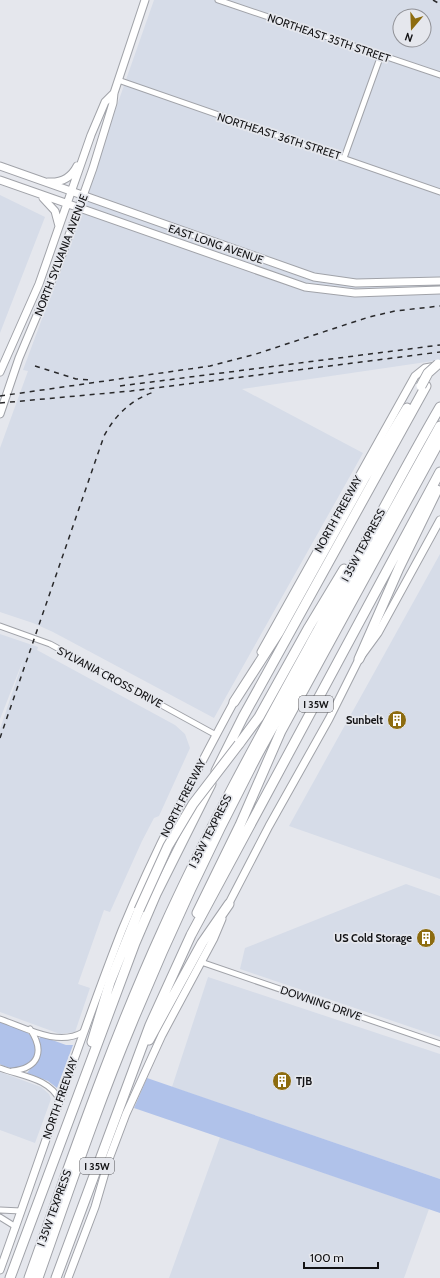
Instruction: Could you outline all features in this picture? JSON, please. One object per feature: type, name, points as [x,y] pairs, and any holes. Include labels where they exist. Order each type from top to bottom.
[{"type":"highway","points":[[234,702],[279,632],[364,479],[423,386],[428,373],[439,363]]},
{"type":"highway","name":"NORTH FREEWAY","points":[[10,1278],[135,943],[156,894],[208,790],[224,753],[423,386]]},
{"type":"highway","name":"I 35W TEXPRESS","points":[[29,1278],[109,1058],[162,931],[220,810],[398,479],[440,406]]},
{"type":"highway","name":"I 35W TEXPRESS","points":[[38,1278],[115,1066],[183,905],[227,813],[259,752],[440,426]]},
{"type":"highway","points":[[191,935],[191,924],[240,826],[281,731],[440,440]]},
{"type":"highway","name":"I 35W","points":[[56,1278],[153,1018],[191,935],[440,472]]},
{"type":"highway","points":[[68,1125],[65,1120],[102,1012],[110,982],[139,910],[168,846],[193,804],[259,717],[309,627],[398,479]]},
{"type":"highway","points":[[359,659],[399,568],[440,483]]},
{"type":"highway","points":[[139,1054],[147,1045],[202,943],[228,904]]},
{"type":"main road","name":"NORTH SYLVANIA AVENUE","points":[[0,414],[20,358],[60,263],[102,139],[113,104],[114,93],[118,80],[145,0]]},
{"type":"main road","name":"NORTH SYLVANIA AVENUE","points":[[0,372],[39,284],[90,138],[105,102],[114,93]]},
{"type":"main road","points":[[36,180],[57,182],[69,176],[74,171],[90,138],[102,139]]},
{"type":"main road","name":"EAST LONG AVENUE","points":[[0,166],[304,275],[321,279],[356,283],[440,281]]},
{"type":"main road","name":"EAST LONG AVENUE","points":[[0,180],[78,209],[305,287],[355,293],[440,290]]},
{"type":"main road","points":[[40,195],[55,211],[59,219],[59,229]]},
{"type":"main road","points":[[215,256],[219,245]]},
{"type":"main road","points":[[419,282],[420,291]]},
{"type":"main road","points":[[18,329],[32,332]]},
{"type":"main road","name":"NORTH FREEWAY","points":[[0,1270],[84,1032],[146,875],[178,806],[415,376],[425,368],[439,363]]},
{"type":"main road","points":[[68,1278],[95,1207],[109,1159],[125,1116],[162,1035],[201,962],[228,904],[329,719],[359,659],[378,633],[440,520]]},
{"type":"street","name":"NORTHEAST 35TH STREET","points":[[218,0],[440,75]]},
{"type":"street","points":[[344,158],[381,55]]},
{"type":"street","name":"NORTHEAST 36TH STREET","points":[[118,80],[209,113],[440,192]]},
{"type":"street","name":"SYLVANIA CROSS DRIVE","points":[[0,626],[50,644],[216,736]]},
{"type":"street","name":"DOWNING DRIVE","points":[[201,962],[440,1044]]},
{"type":"street","points":[[0,1019],[58,1038],[75,1037],[84,1032]]},
{"type":"street","points":[[9,1071],[28,1068],[37,1057],[37,1042],[30,1029]]},
{"type":"street","points":[[0,1068],[48,1085],[56,1093],[60,1101]]},
{"type":"street","points":[[0,1210],[21,1211]]},
{"type":"street","points":[[0,1217],[16,1227]]},
{"type":"shaded area","points":[[154,0],[440,0],[440,360],[242,389],[363,453],[214,718],[53,632],[33,623],[0,612],[0,448],[28,371],[23,370],[90,189],[115,111]]},
{"type":"shaded area","points":[[0,195],[45,217],[0,333]]},
{"type":"shaded area","points":[[440,554],[440,879],[289,826]]},
{"type":"shaded area","points":[[0,634],[38,647],[37,650],[175,725],[185,734],[190,748],[159,816],[154,818],[142,841],[110,912],[104,910],[78,984],[90,988],[75,1032],[60,1034],[0,1012],[0,729],[24,658],[0,719]]},
{"type":"shaded area","points":[[406,884],[440,896],[440,1037],[240,969],[245,948]]},
{"type":"shaded area","points":[[208,977],[440,1054],[440,1179],[172,1087]]},
{"type":"shaded area","points":[[0,1022],[25,1031],[35,1041],[37,1047],[36,1052],[34,1057],[26,1065],[13,1068],[0,1064]]},
{"type":"shaded area","points":[[41,1036],[66,1045],[73,1045],[57,1088],[48,1081],[27,1073],[40,1057],[41,1047],[39,1039]]},
{"type":"shaded area","points":[[0,1072],[41,1087],[49,1094],[51,1099],[35,1143],[0,1130]]},
{"type":"shaded area","points":[[147,1078],[440,1179],[440,1213],[134,1108]]},
{"type":"shaded area","points":[[220,1137],[429,1209],[404,1278],[169,1278]]},
{"type":"railway","points":[[433,0],[440,4]]},
{"type":"railway","points":[[0,396],[210,366],[256,354],[369,317],[395,311],[440,306]]},
{"type":"railway","points":[[120,386],[440,345]]},
{"type":"railway","points":[[0,403],[131,391],[440,352]]},
{"type":"railway","points":[[35,366],[76,379],[93,380]]},
{"type":"railway","points":[[0,738],[104,436],[113,421],[131,403],[154,392]]},
{"type":"place","name":"Sunbelt","points":[[397,720]]},
{"type":"place","name":"US Cold Storage","points":[[426,938]]},
{"type":"place","name":"TJB","points":[[282,1081]]}]
